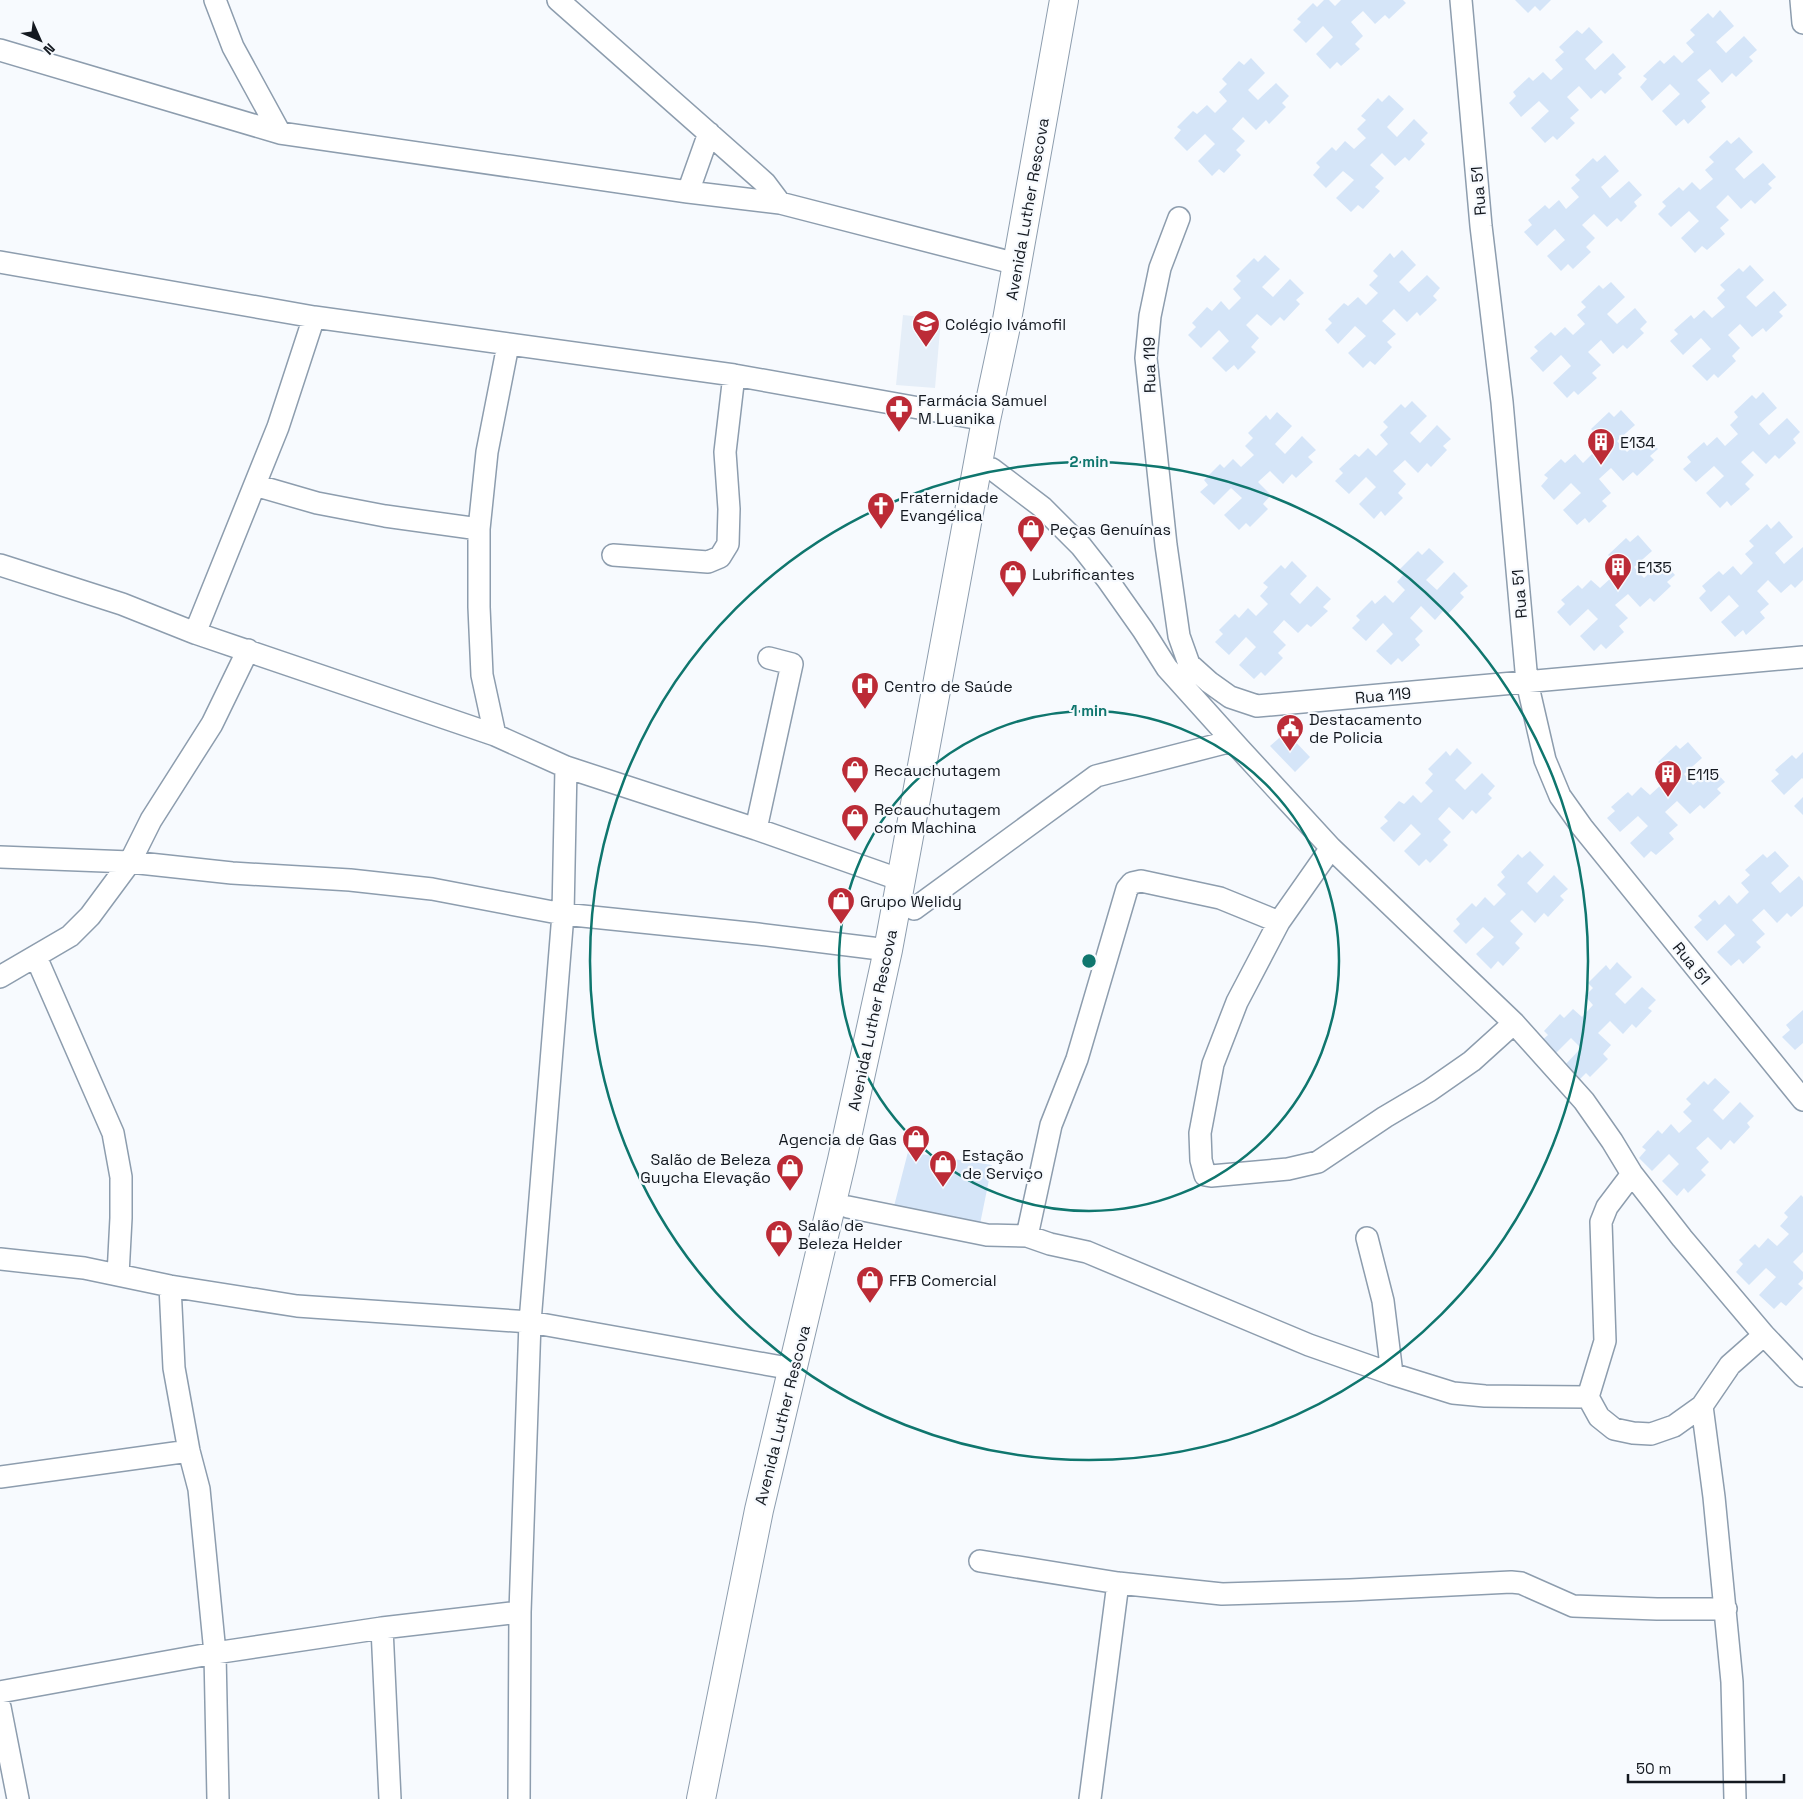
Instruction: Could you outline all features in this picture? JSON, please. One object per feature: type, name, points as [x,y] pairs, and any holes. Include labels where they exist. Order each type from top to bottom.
[{"type":"main road","name":"Avenida Luther Rescova","points":[[701,1799],[759,1510],[842,1160],[888,950],[986,420],[1017,264],[1064,0]]},
{"type":"main road","name":"Avenida Luther Rescova","points":[[719,1799],[729,1738],[761,1580],[848,1207],[914,909],[992,469],[1081,0]]},
{"type":"street","points":[[215,0],[232,46],[280,133]]},
{"type":"street","points":[[558,0],[765,183],[780,202]]},
{"type":"street","name":"Rua 51","points":[[1461,0],[1481,226],[1502,402],[1527,682],[1545,760],[1560,796],[1588,835],[1803,1100]]},
{"type":"street","points":[[1801,0],[1803,23]]},
{"type":"street","points":[[0,50],[280,133],[688,192],[780,202],[1017,264]]},
{"type":"street","points":[[688,192],[709,133]]},
{"type":"street","name":"Rua 119","points":[[1179,218],[1160,268],[1150,316],[1146,358],[1166,545],[1179,636],[1190,664],[1209,682],[1230,697],[1257,706],[1803,657]]},
{"type":"street","points":[[0,262],[314,317],[734,376],[986,420]]},
{"type":"street","points":[[195,633],[278,427],[314,317]]},
{"type":"street","points":[[495,735],[482,675],[479,607],[479,529],[487,452],[508,345]]},
{"type":"street","points":[[613,555],[708,562],[720,557],[728,544],[729,508],[725,452],[734,376]]},
{"type":"street","points":[[992,469],[1042,507],[1081,546],[1143,630],[1167,668],[1232,741],[1331,848],[1514,1023],[1584,1101],[1632,1174],[1682,1238],[1764,1336],[1803,1376]]},
{"type":"street","points":[[256,485],[317,503],[385,516],[479,529]]},
{"type":"street","points":[[0,565],[122,604],[195,633],[495,735],[566,766],[902,880]]},
{"type":"street","points":[[0,977],[70,936],[84,922],[130,862],[151,820],[212,724],[248,650]]},
{"type":"street","points":[[756,829],[792,664],[769,658]]},
{"type":"street","points":[[914,909],[1096,776],[1232,741]]},
{"type":"street","points":[[519,1799],[520,1612],[530,1322],[563,914],[566,766]]},
{"type":"street","points":[[1331,848],[1279,922],[1237,1002],[1213,1064],[1200,1133],[1202,1169],[1205,1175],[1280,1170],[1318,1162],[1385,1117],[1429,1091],[1472,1061],[1514,1023]]},
{"type":"street","points":[[0,857],[130,862],[232,873],[350,880],[423,888],[563,914],[758,934],[888,950]]},
{"type":"street","points":[[1027,1236],[1051,1125],[1077,1059],[1127,889],[1132,883],[1141,881],[1220,898],[1279,922]]},
{"type":"street","points":[[36,957],[113,1133],[121,1177],[122,1218],[118,1275]]},
{"type":"street","points":[[1632,1174],[1607,1208],[1601,1222],[1605,1341],[1588,1397],[1599,1418],[1614,1429],[1633,1433],[1651,1434],[1674,1426],[1702,1406],[1730,1365],[1764,1336]]},
{"type":"street","points":[[848,1207],[987,1235],[1027,1236],[1050,1244],[1087,1252],[1309,1345],[1453,1393],[1484,1396],[1588,1397]]},
{"type":"street","points":[[1367,1238],[1382,1301],[1392,1374]]},
{"type":"street","points":[[0,1259],[84,1268],[170,1286],[297,1306],[530,1322],[793,1369]]},
{"type":"street","points":[[170,1286],[174,1368],[189,1451],[199,1488],[215,1653],[218,1799]]},
{"type":"street","points":[[1702,1406],[1726,1609],[1732,1682],[1735,1799]]},
{"type":"street","points":[[0,1477],[189,1451]]},
{"type":"street","points":[[980,1561],[1118,1583],[1222,1594],[1511,1582],[1521,1583],[1573,1606],[1726,1609]]},
{"type":"street","points":[[1090,1799],[1118,1583]]},
{"type":"street","points":[[0,1692],[215,1653],[382,1628],[520,1612]]},
{"type":"street","points":[[382,1628],[390,1799]]},
{"type":"street","points":[[0,1707],[18,1799]]},
{"type":"shaded area","points":[[903,315],[941,319],[935,388],[896,385]]},
{"type":"building","points":[[1324,0],[1329,0],[1335,6],[1341,0],[1403,0],[1406,3],[1389,19],[1385,15],[1375,24],[1363,11],[1351,22],[1363,36],[1355,44],[1360,49],[1341,66],[1337,62],[1330,69],[1316,54],[1333,37],[1323,26],[1306,43],[1293,30],[1301,22],[1297,19],[1313,3],[1317,7]]},
{"type":"building","points":[[1515,0],[1551,0],[1540,11],[1535,6],[1528,13]]},
{"type":"building","points":[[1720,10],[1734,26],[1716,42],[1726,53],[1744,36],[1757,50],[1749,57],[1753,61],[1736,77],[1732,73],[1722,83],[1710,69],[1697,80],[1710,93],[1701,101],[1706,107],[1688,124],[1684,119],[1676,126],[1662,111],[1680,94],[1670,84],[1652,101],[1640,87],[1647,79],[1643,76],[1660,60],[1664,64],[1674,55],[1682,63],[1694,52],[1686,43],[1695,35],[1690,30],[1708,13],[1713,18]]},
{"type":"building","points":[[1589,27],[1603,42],[1585,59],[1595,70],[1613,53],[1626,67],[1618,74],[1622,78],[1605,94],[1601,90],[1591,99],[1579,86],[1567,97],[1579,110],[1570,118],[1575,123],[1557,140],[1553,136],[1545,143],[1531,128],[1549,111],[1539,101],[1521,117],[1509,103],[1516,96],[1513,92],[1529,77],[1533,81],[1543,72],[1551,80],[1563,69],[1555,60],[1564,52],[1559,47],[1577,30],[1582,34]]},
{"type":"building","points":[[1251,58],[1265,73],[1248,90],[1258,100],[1276,83],[1289,96],[1282,103],[1286,107],[1269,124],[1266,120],[1256,130],[1243,117],[1232,129],[1245,141],[1236,150],[1241,155],[1224,173],[1219,169],[1212,176],[1198,161],[1215,144],[1205,134],[1187,151],[1174,138],[1181,130],[1177,127],[1193,111],[1197,114],[1207,105],[1215,113],[1227,101],[1219,92],[1227,84],[1222,79],[1239,61],[1244,65]]},
{"type":"building","points":[[1389,95],[1404,109],[1387,127],[1397,137],[1414,119],[1428,133],[1421,140],[1425,144],[1409,161],[1405,157],[1395,166],[1382,153],[1370,165],[1384,178],[1375,187],[1380,191],[1363,209],[1358,205],[1351,212],[1336,198],[1354,180],[1343,171],[1326,188],[1313,175],[1320,167],[1316,163],[1332,147],[1336,151],[1345,141],[1354,149],[1366,138],[1357,129],[1366,120],[1361,116],[1378,98],[1382,102]]},
{"type":"building","points":[[1739,137],[1753,152],[1735,169],[1744,179],[1763,163],[1776,177],[1768,184],[1772,188],[1755,204],[1751,200],[1741,209],[1728,195],[1716,207],[1729,220],[1720,228],[1725,234],[1707,250],[1702,246],[1695,253],[1681,238],[1699,221],[1689,211],[1671,227],[1658,214],[1666,206],[1662,202],[1679,187],[1683,191],[1692,182],[1700,190],[1713,179],[1705,170],[1714,162],[1709,157],[1727,140],[1731,144]]},
{"type":"building","points":[[1605,155],[1619,171],[1601,187],[1610,198],[1629,181],[1642,195],[1634,202],[1637,206],[1621,222],[1617,218],[1607,227],[1594,214],[1582,225],[1595,238],[1586,247],[1591,252],[1573,269],[1568,264],[1561,271],[1547,256],[1565,240],[1555,229],[1537,246],[1524,232],[1532,225],[1528,220],[1545,205],[1549,209],[1559,200],[1566,209],[1579,197],[1571,188],[1580,180],[1575,175],[1593,158],[1597,162]]},
{"type":"building","points":[[1402,250],[1416,265],[1399,282],[1409,292],[1427,275],[1440,288],[1433,296],[1437,300],[1420,316],[1417,312],[1407,322],[1394,309],[1382,321],[1396,334],[1387,342],[1392,347],[1375,365],[1370,361],[1363,368],[1348,353],[1366,336],[1355,326],[1338,344],[1325,330],[1332,323],[1328,319],[1344,303],[1348,306],[1358,297],[1366,305],[1378,293],[1369,285],[1378,276],[1373,271],[1390,253],[1394,258]]},
{"type":"building","points":[[1265,255],[1280,269],[1262,287],[1273,297],[1290,279],[1304,293],[1296,300],[1300,304],[1284,321],[1280,317],[1271,326],[1257,314],[1246,325],[1259,338],[1251,347],[1256,352],[1238,370],[1234,365],[1226,372],[1212,358],[1229,341],[1219,330],[1201,348],[1188,335],[1196,327],[1192,323],[1207,307],[1212,311],[1221,301],[1229,310],[1241,298],[1233,289],[1241,281],[1236,276],[1254,258],[1258,262]]},
{"type":"building","points":[[1750,265],[1764,280],[1746,297],[1756,307],[1774,291],[1787,305],[1779,312],[1783,316],[1766,332],[1763,328],[1752,337],[1740,324],[1728,335],[1740,348],[1732,356],[1736,361],[1718,378],[1714,374],[1707,381],[1692,366],[1711,349],[1701,338],[1683,355],[1670,341],[1678,334],[1674,330],[1691,315],[1694,319],[1704,310],[1712,318],[1725,307],[1717,298],[1725,290],[1720,285],[1739,268],[1743,272]]},
{"type":"building","points":[[1611,282],[1625,297],[1607,314],[1617,324],[1635,308],[1647,322],[1640,329],[1644,333],[1627,349],[1623,345],[1613,354],[1601,340],[1588,352],[1601,365],[1592,373],[1597,378],[1578,395],[1574,391],[1567,398],[1553,383],[1571,366],[1561,355],[1543,372],[1530,358],[1538,351],[1534,347],[1551,332],[1555,336],[1565,327],[1573,335],[1585,324],[1577,315],[1586,307],[1581,302],[1599,285],[1603,289]]},
{"type":"building","points":[[1763,392],[1777,408],[1759,424],[1769,435],[1787,418],[1800,432],[1793,439],[1796,443],[1779,459],[1775,455],[1766,464],[1753,451],[1741,462],[1754,475],[1745,484],[1750,489],[1731,506],[1727,501],[1720,508],[1706,493],[1724,476],[1714,466],[1696,482],[1683,469],[1691,462],[1687,457],[1704,442],[1707,446],[1717,437],[1725,446],[1738,434],[1730,425],[1738,417],[1734,412],[1752,395],[1756,399]]},
{"type":"building","points":[[1412,401],[1427,416],[1410,433],[1420,443],[1437,425],[1451,439],[1443,446],[1447,450],[1431,467],[1427,463],[1418,473],[1405,460],[1393,471],[1406,484],[1398,493],[1403,498],[1385,516],[1381,511],[1374,519],[1359,504],[1376,487],[1366,477],[1349,494],[1335,481],[1343,473],[1339,469],[1355,454],[1359,457],[1368,448],[1376,456],[1388,444],[1380,435],[1388,427],[1383,422],[1401,404],[1405,408]]},
{"type":"building","name":"E134","points":[[1621,410],[1635,425],[1617,441],[1627,452],[1645,435],[1658,449],[1650,456],[1654,460],[1637,476],[1633,472],[1623,481],[1611,468],[1599,479],[1611,493],[1602,501],[1607,506],[1589,523],[1585,518],[1577,525],[1563,510],[1581,493],[1571,483],[1554,500],[1541,486],[1548,478],[1544,475],[1561,459],[1565,463],[1575,454],[1583,463],[1595,451],[1587,442],[1596,434],[1591,429],[1609,412],[1614,417]]},
{"type":"building","points":[[1277,412],[1292,426],[1275,444],[1285,454],[1302,436],[1316,450],[1308,457],[1313,462],[1296,478],[1292,474],[1283,484],[1270,471],[1258,482],[1271,495],[1263,504],[1268,509],[1250,527],[1246,523],[1239,530],[1224,515],[1242,498],[1231,488],[1214,505],[1200,492],[1208,485],[1204,480],[1220,464],[1224,468],[1233,459],[1241,467],[1254,455],[1245,446],[1253,438],[1248,433],[1266,415],[1270,420]]},
{"type":"building","points":[[1779,521],[1793,537],[1775,553],[1784,564],[1803,547],[1803,580],[1795,588],[1791,584],[1781,593],[1768,580],[1757,591],[1769,604],[1760,612],[1765,618],[1746,635],[1743,630],[1735,637],[1721,622],[1739,606],[1729,595],[1711,612],[1699,598],[1706,591],[1702,586],[1719,571],[1723,575],[1733,566],[1741,575],[1753,563],[1745,554],[1754,546],[1749,541],[1767,524],[1771,529]]},
{"type":"building","name":"E135","points":[[1638,535],[1652,551],[1634,567],[1644,578],[1662,561],[1675,575],[1667,582],[1671,586],[1654,602],[1650,598],[1640,607],[1628,594],[1615,605],[1628,618],[1619,626],[1624,632],[1606,649],[1601,644],[1594,651],[1580,636],[1598,619],[1588,609],[1570,626],[1557,612],[1565,604],[1561,600],[1578,585],[1582,589],[1591,580],[1600,588],[1612,577],[1604,568],[1613,560],[1608,555],[1626,538],[1630,542]]},
{"type":"building","points":[[1429,548],[1444,562],[1426,580],[1437,590],[1454,572],[1468,586],[1460,593],[1464,597],[1448,614],[1444,610],[1435,620],[1421,606],[1410,618],[1423,631],[1415,639],[1420,645],[1402,662],[1398,658],[1391,665],[1376,651],[1393,634],[1383,623],[1366,641],[1352,628],[1360,620],[1356,616],[1372,600],[1375,604],[1385,595],[1393,603],[1405,590],[1397,582],[1405,573],[1400,569],[1418,551],[1422,555]]},
{"type":"building","points":[[1292,561],[1307,576],[1290,594],[1300,604],[1317,586],[1331,599],[1323,607],[1328,611],[1311,627],[1307,624],[1298,633],[1284,620],[1273,632],[1286,645],[1278,653],[1283,658],[1265,676],[1261,672],[1254,679],[1239,665],[1256,647],[1246,637],[1229,655],[1215,642],[1223,634],[1219,630],[1235,614],[1239,618],[1248,608],[1256,616],[1268,604],[1260,596],[1268,587],[1263,583],[1281,565],[1285,569]]},
{"type":"building","name":"Destacamento de Policia","points":[[1286,732],[1310,757],[1295,772],[1270,746]]},
{"type":"building","name":"E115","points":[[1688,742],[1702,758],[1684,774],[1693,785],[1712,768],[1725,782],[1717,789],[1721,793],[1704,809],[1700,805],[1690,814],[1677,801],[1665,812],[1678,825],[1669,833],[1674,839],[1656,855],[1651,851],[1644,858],[1630,843],[1648,826],[1638,816],[1620,832],[1607,818],[1615,811],[1611,807],[1628,792],[1632,796],[1641,787],[1650,795],[1662,784],[1654,775],[1663,767],[1658,762],[1676,745],[1680,749]]},
{"type":"building","points":[[1457,748],[1472,763],[1455,780],[1465,790],[1482,773],[1495,786],[1488,794],[1492,798],[1476,814],[1472,810],[1463,820],[1449,807],[1438,819],[1451,832],[1443,840],[1448,845],[1430,863],[1426,859],[1419,866],[1404,851],[1421,834],[1411,824],[1394,842],[1380,828],[1388,821],[1384,817],[1399,801],[1404,804],[1413,795],[1421,803],[1433,791],[1425,783],[1433,774],[1428,769],[1446,751],[1450,756]]},
{"type":"building","points":[[1803,752],[1803,779],[1784,795],[1771,781],[1779,774],[1775,770],[1792,755],[1796,759]]},
{"type":"building","points":[[1803,797],[1803,815],[1794,806]]},
{"type":"building","points":[[1530,851],[1544,865],[1527,883],[1537,893],[1554,875],[1568,889],[1560,896],[1564,900],[1548,917],[1544,913],[1535,923],[1522,910],[1510,921],[1523,934],[1515,943],[1520,948],[1503,966],[1498,961],[1491,969],[1476,954],[1494,937],[1483,927],[1466,944],[1453,931],[1460,924],[1456,919],[1472,903],[1476,907],[1485,897],[1494,906],[1506,894],[1497,885],[1505,877],[1501,872],[1518,854],[1522,858]]},
{"type":"building","points":[[1775,851],[1789,866],[1771,883],[1780,893],[1799,876],[1803,881],[1803,906],[1791,917],[1787,913],[1777,923],[1764,909],[1752,920],[1765,934],[1756,942],[1761,947],[1743,964],[1739,959],[1731,966],[1717,952],[1735,935],[1725,924],[1707,941],[1694,927],[1702,920],[1698,916],[1715,900],[1719,905],[1729,895],[1737,904],[1749,892],[1741,883],[1750,875],[1745,870],[1763,854],[1767,858]]},
{"type":"building","points":[[1617,962],[1632,977],[1615,994],[1625,1004],[1642,987],[1656,1000],[1648,1008],[1652,1011],[1636,1028],[1632,1024],[1623,1034],[1610,1021],[1598,1033],[1611,1045],[1603,1054],[1608,1059],[1590,1077],[1586,1073],[1579,1080],[1564,1066],[1581,1048],[1571,1038],[1554,1055],[1540,1042],[1548,1035],[1544,1031],[1560,1014],[1564,1018],[1573,1009],[1582,1017],[1593,1005],[1585,996],[1593,988],[1588,983],[1606,965],[1610,970]]},
{"type":"building","points":[[1803,1010],[1803,1043],[1795,1050],[1782,1037],[1790,1030],[1786,1025]]},
{"type":"building","points":[[1715,1078],[1730,1092],[1713,1110],[1723,1120],[1740,1102],[1754,1116],[1747,1123],[1750,1127],[1734,1144],[1730,1140],[1721,1150],[1708,1137],[1696,1148],[1709,1162],[1701,1170],[1706,1175],[1688,1193],[1684,1188],[1677,1196],[1662,1181],[1679,1164],[1669,1154],[1652,1171],[1639,1158],[1646,1150],[1642,1147],[1658,1130],[1662,1134],[1671,1124],[1679,1133],[1692,1121],[1683,1112],[1691,1104],[1686,1099],[1704,1081],[1708,1085]]},
{"type":"building","name":"Estação de Serviço","points":[[908,1152],[992,1165],[979,1229],[893,1210]]},
{"type":"building","points":[[1801,1195],[1803,1197],[1803,1252],[1793,1262],[1803,1272],[1803,1279],[1798,1284],[1803,1288],[1786,1306],[1781,1302],[1774,1309],[1759,1295],[1776,1277],[1766,1268],[1749,1285],[1736,1272],[1743,1264],[1739,1260],[1755,1244],[1759,1248],[1768,1238],[1777,1246],[1789,1234],[1780,1226],[1788,1217],[1784,1213]]},
{"type":"place","name":"Colégio Ivámofil","points":[[926,348]]},
{"type":"place","name":"Farmácia Samuel M Luanika","points":[[899,433]]},
{"type":"place","name":"E134","points":[[1601,466]]},
{"type":"place","name":"Fraternidade Evangélica","points":[[881,530]]},
{"type":"place","name":"Peças Genuínas","points":[[1031,553]]},
{"type":"place","name":"E135","points":[[1618,591]]},
{"type":"place","name":"Lubrificantes","points":[[1013,598]]},
{"type":"place","name":"Centro de Saúde","points":[[865,710]]},
{"type":"place","name":"Destacamento de Policia","points":[[1290,752]]},
{"type":"place","name":"Recauchutagem","points":[[855,794]]},
{"type":"place","name":"E115","points":[[1668,798]]},
{"type":"place","name":"Recauchutagem com Machina","points":[[855,842]]},
{"type":"place","name":"Grupo Welidy","points":[[841,925]]},
{"type":"place","name":"Agencia de Gas","points":[[916,1163]]},
{"type":"place","name":"Estação de Serviço","points":[[943,1188]]},
{"type":"place","name":"Salão de Beleza Guycha Elevação","points":[[790,1192]]},
{"type":"place","name":"Salão de Beleza Helder","points":[[779,1258]]},
{"type":"place","name":"FFB Comercial","points":[[870,1304]]}]
